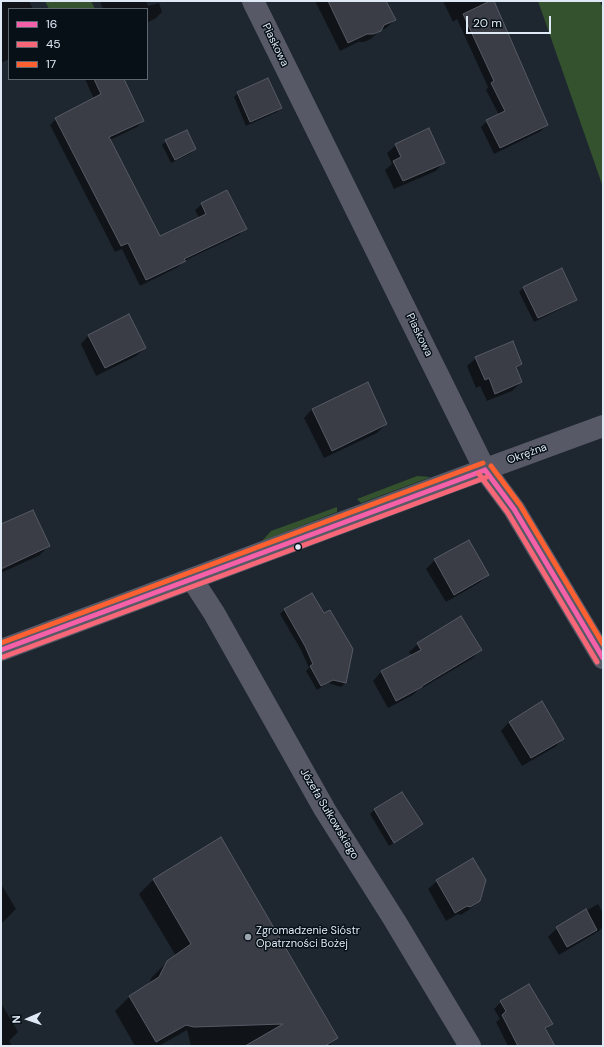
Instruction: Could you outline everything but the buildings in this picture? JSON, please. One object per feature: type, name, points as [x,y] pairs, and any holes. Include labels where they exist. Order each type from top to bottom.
[{"type":"street","name":"Piaskowa","points":[[253,1],[485,470],[514,509],[603,658]]},
{"type":"street","name":"Okrężna","points":[[1,650],[603,426]]},
{"type":"street","name":"Józefa Sułkowskiego","points":[[192,579],[214,613],[325,810],[395,920],[470,1046]]},
{"type":"green space","points":[[45,1],[91,1],[94,8],[48,8]]},
{"type":"green space","points":[[538,1],[600,1],[601,5],[603,4],[603,187]]},
{"type":"green space","points":[[417,476],[431,477],[361,503],[357,499]]},
{"type":"green space","points":[[337,507],[337,512],[262,541],[271,531]]},
{"type":"transit line","name":"17","points":[[1,643],[483,463]]},
{"type":"transit line","name":"17","points":[[491,466],[520,505],[603,644]]},
{"type":"transit line","name":"16","points":[[485,470],[514,509],[603,658]]},
{"type":"transit line","name":"16","points":[[1,650],[485,470]]},
{"type":"transit line","name":"45","points":[[479,474],[508,513],[597,662]]},
{"type":"transit line","name":"45","points":[[3,657],[487,477]]},
{"type":"place","name":"Zgromadzenie Sióstr Opatrzności Bożej","points":[[248,937]]}]
